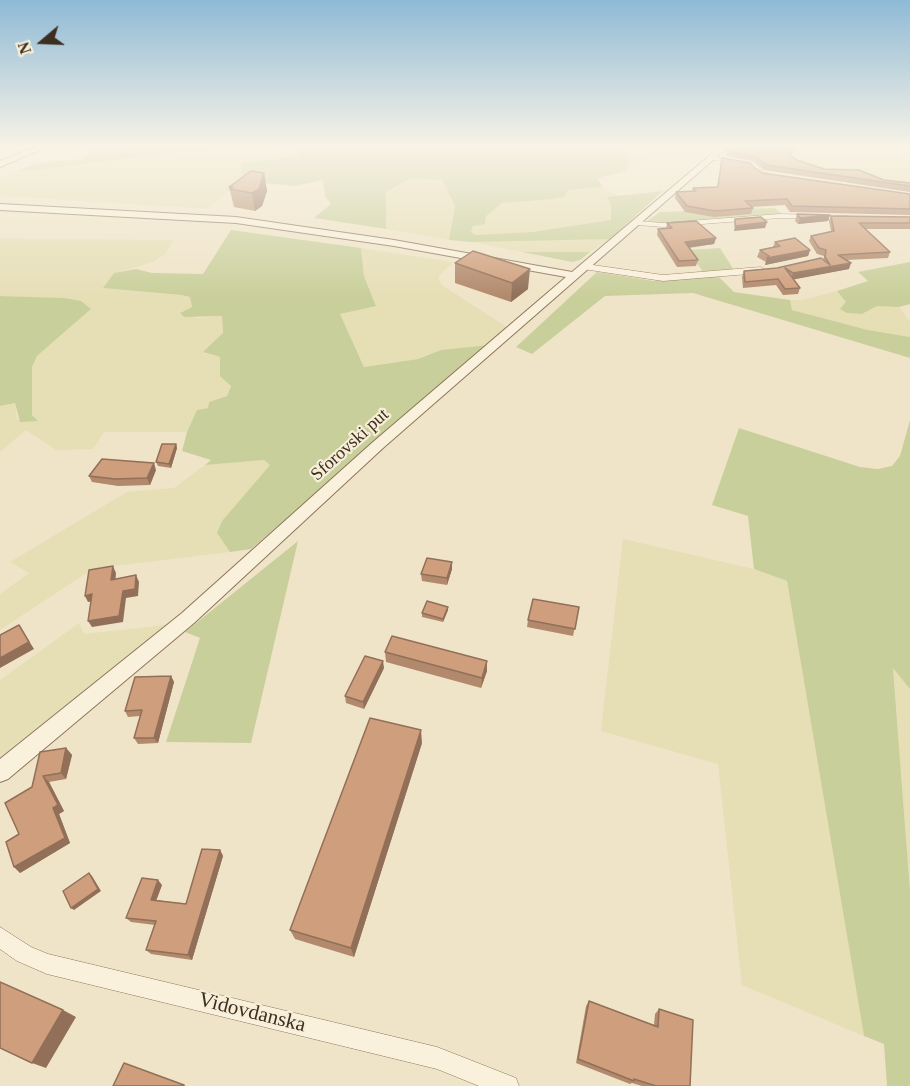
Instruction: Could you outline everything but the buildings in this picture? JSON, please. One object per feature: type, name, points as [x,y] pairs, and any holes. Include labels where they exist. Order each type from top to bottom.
[{"type":"street","name":"Sforovski put","points":[[0,772],[188,618],[378,445],[668,197]]},
{"type":"street","points":[[0,207],[236,220],[581,271],[645,277],[663,278],[775,269]]},
{"type":"street","points":[[638,223],[663,225],[780,216],[862,218]]},
{"type":"street","name":"Vidovdanska","points":[[0,937],[24,954],[46,964],[426,1056],[508,1086]]},
{"type":"shaded area","points":[[11,197],[223,197],[207,209]]},
{"type":"shaded area","points":[[386,197],[450,197],[455,206],[449,240],[386,229]]},
{"type":"shaded area","points":[[564,197],[615,197],[608,198],[611,204],[611,220],[532,232],[475,235],[471,232],[473,226],[502,203]]},
{"type":"shaded area","points":[[0,239],[174,240],[165,254],[154,262],[114,273],[103,288],[190,297],[192,307],[181,312],[198,318],[222,316],[223,334],[204,353],[220,357],[231,385],[227,396],[209,402],[208,408],[197,410],[187,432],[104,432],[93,449],[56,450],[26,430],[0,452],[0,406],[15,403],[17,419],[37,421],[32,415],[32,367],[37,356],[91,309],[64,298],[0,296]]},
{"type":"shaded area","points":[[610,239],[590,252],[522,252],[471,242]]},
{"type":"shaded area","points":[[361,248],[453,262],[438,277],[442,285],[508,328],[489,345],[441,350],[418,359],[364,367],[340,314],[376,305],[364,276]]},
{"type":"shaded area","points":[[837,291],[862,314],[877,306],[899,307],[910,322],[910,337],[868,330],[792,310],[790,300],[803,300]]},
{"type":"shaded area","points":[[264,460],[270,465],[222,521],[217,533],[230,552],[98,568],[0,630],[0,594],[29,573],[10,562],[127,492],[174,488],[205,465]]},
{"type":"shaded area","points":[[623,539],[754,569],[787,581],[864,1036],[742,985],[718,764],[601,731]]},
{"type":"shaded area","points":[[79,623],[84,634],[166,625],[0,757],[0,680]]},
{"type":"shaded area","points":[[893,666],[910,689],[910,891]]},
{"type":"green space","points":[[326,197],[386,197],[386,229],[314,218],[331,204]]},
{"type":"green space","points":[[450,197],[564,197],[502,203],[486,216],[485,224],[473,226],[471,232],[475,235],[532,232],[611,220],[611,204],[607,197],[657,197],[610,239],[471,242],[449,240],[455,206]]},
{"type":"green space","points":[[775,208],[781,214],[658,224],[647,221],[660,212]]},
{"type":"green space","points":[[231,230],[361,248],[364,276],[376,306],[340,314],[364,367],[418,359],[441,350],[489,345],[251,549],[230,552],[217,533],[222,521],[270,465],[264,460],[205,465],[211,460],[182,451],[187,432],[197,410],[208,408],[209,402],[227,396],[231,386],[220,376],[220,357],[203,352],[223,333],[222,316],[184,317],[180,313],[192,307],[190,297],[103,288],[114,273],[136,269],[152,273],[203,274]]},
{"type":"green space","points":[[720,248],[734,270],[703,272],[688,250]]},
{"type":"green space","points":[[522,252],[590,252],[580,260],[572,262]]},
{"type":"green space","points":[[910,262],[910,304],[899,307],[877,306],[862,314],[847,313],[840,309],[846,302],[837,291],[868,281],[858,272]]},
{"type":"green space","points":[[597,272],[654,281],[717,275],[734,292],[790,300],[792,310],[868,330],[910,337],[910,358],[693,293],[605,296],[532,354],[516,347]]},
{"type":"green space","points":[[0,296],[64,298],[81,301],[91,309],[37,356],[32,367],[32,415],[38,421],[20,422],[15,403],[0,406]]},
{"type":"green space","points":[[910,420],[910,689],[893,668],[910,891],[910,1086],[887,1086],[884,1044],[864,1036],[787,581],[754,569],[748,516],[712,505],[739,428],[860,467],[878,469],[892,466],[900,456]]},
{"type":"green space","points":[[298,541],[251,743],[166,742],[200,638],[185,632]]}]
